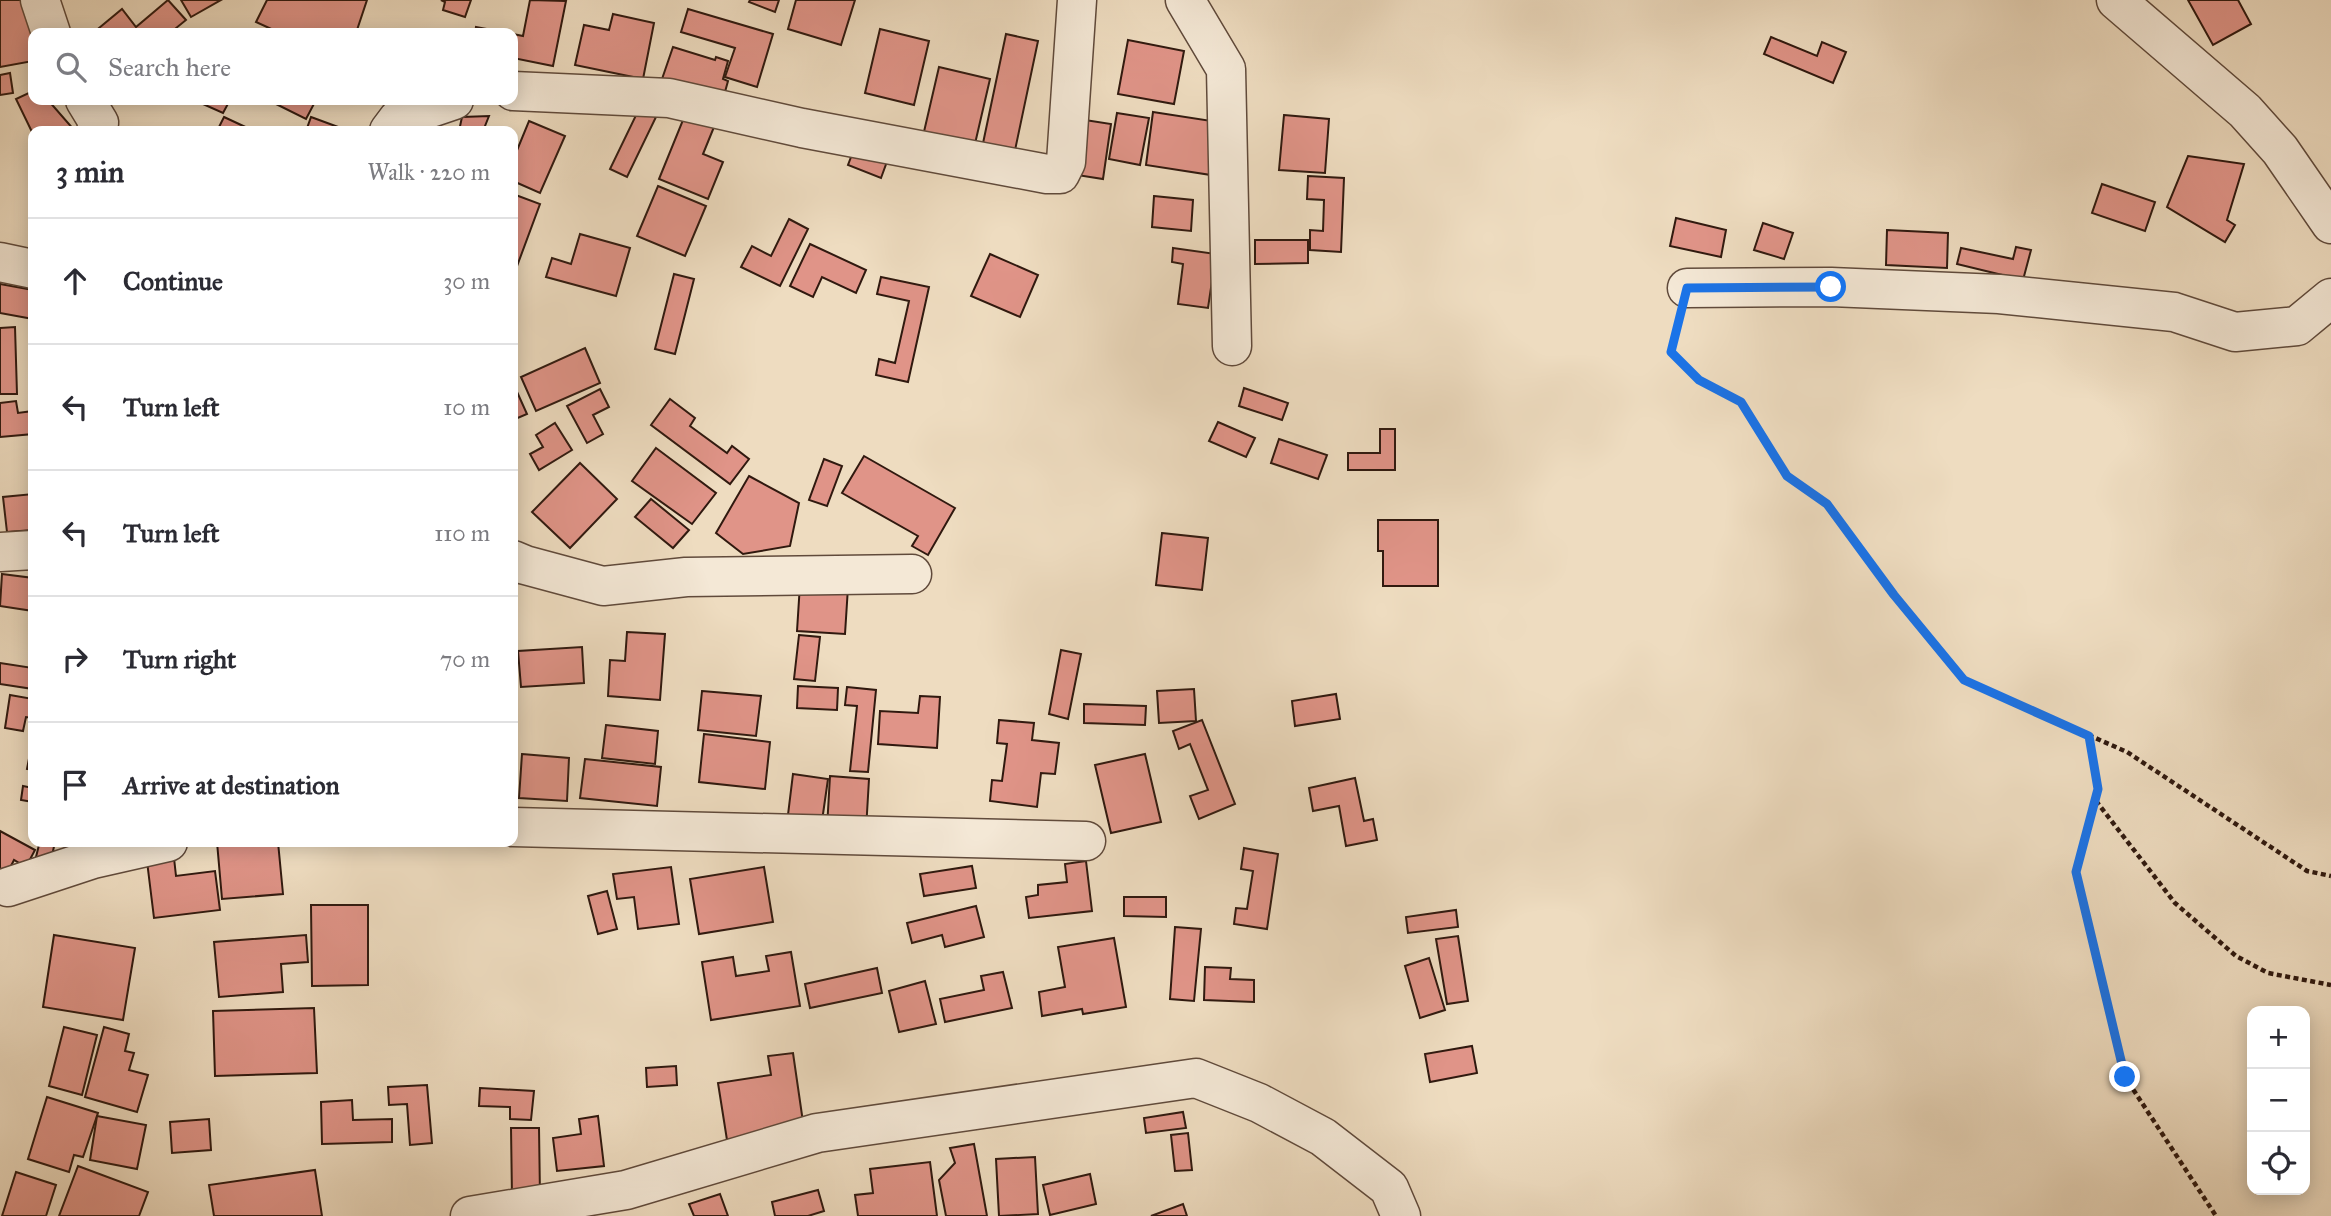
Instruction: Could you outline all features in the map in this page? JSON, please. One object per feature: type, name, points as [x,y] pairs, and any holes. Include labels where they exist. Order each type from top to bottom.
[{"type":"street","points":[[40,0],[49,28]]},
{"type":"street","points":[[518,91],[669,98],[802,128],[1046,174],[1060,174],[1066,162],[1077,0]]},
{"type":"street","points":[[1185,0],[1226,69],[1232,346]]},
{"type":"street","points":[[2116,0],[2245,111],[2280,150],[2331,224]]},
{"type":"street","points":[[88,105],[99,123],[98,126]]},
{"type":"street","points":[[393,126],[398,119],[439,105]]},
{"type":"street","points":[[1687,288],[1831,287],[1999,294],[2174,312],[2235,332],[2297,326],[2331,298]]},
{"type":"street","points":[[0,552],[28,550]]},
{"type":"street","points":[[518,562],[603,586],[686,577],[912,574]]},
{"type":"street","points":[[518,827],[1086,841]]},
{"type":"street","points":[[3,894],[93,859],[146,847]]},
{"type":"street","points":[[470,1216],[626,1190],[817,1133],[1196,1078],[1259,1103],[1322,1137],[1389,1188],[1401,1216]]},
{"type":"path","points":[[1687,288],[1671,352],[1699,380],[1741,402],[1787,476],[1827,504],[1894,595],[1964,680],[2127,752],[2306,871],[2331,876]]},
{"type":"path","points":[[2089,736],[2098,789],[2076,872],[2125,1077],[2216,1216]]},
{"type":"path","points":[[2095,800],[2175,903],[2236,956],[2268,973],[2331,985]]},
{"type":"building","points":[[0,0],[30,0],[31,28],[28,28],[28,62],[0,67]]},
{"type":"building","points":[[168,0],[186,20],[176,28],[99,28],[122,9],[136,27]]},
{"type":"building","points":[[181,0],[221,0],[191,17]]},
{"type":"building","points":[[267,0],[367,0],[358,28],[269,28],[256,22]]},
{"type":"building","points":[[441,0],[471,0],[465,17],[443,10],[445,2]]},
{"type":"building","points":[[530,0],[566,1],[553,66],[518,59],[518,35],[523,36]]},
{"type":"building","points":[[779,0],[775,12],[749,2]]},
{"type":"building","points":[[796,0],[855,0],[841,45],[788,29]]},
{"type":"building","points":[[2188,0],[2238,0],[2251,24],[2213,45]]},
{"type":"building","points":[[688,9],[773,34],[757,87],[725,77],[735,48],[681,32]]},
{"type":"building","points":[[613,14],[654,23],[643,79],[575,65],[584,25],[609,30]]},
{"type":"building","points":[[880,29],[929,41],[914,105],[865,93]]},
{"type":"building","points":[[1006,34],[1038,41],[1014,155],[982,148]]},
{"type":"building","points":[[1771,37],[1817,56],[1822,42],[1846,52],[1833,83],[1764,54]]},
{"type":"building","points":[[1128,40],[1184,51],[1174,104],[1118,94]]},
{"type":"building","points":[[673,47],[715,60],[716,57],[728,61],[723,79],[728,81],[723,99],[662,79]]},
{"type":"building","points":[[939,67],[990,79],[974,148],[923,136]]},
{"type":"building","points":[[10,73],[13,93],[0,95],[0,75]]},
{"type":"building","points":[[28,93],[28,105],[52,105],[71,126],[29,126],[16,99]]},
{"type":"building","points":[[205,105],[227,105],[223,113]]},
{"type":"building","points":[[278,105],[313,105],[306,119]]},
{"type":"building","points":[[639,109],[656,117],[627,177],[610,169]]},
{"type":"building","points":[[1153,112],[1218,122],[1211,175],[1146,165]]},
{"type":"building","points":[[1117,113],[1149,118],[1140,165],[1109,159]]},
{"type":"building","points":[[685,115],[714,127],[703,154],[723,162],[708,199],[659,179]]},
{"type":"building","points":[[1284,115],[1329,119],[1325,173],[1279,170]]},
{"type":"building","points":[[489,116],[485,126],[460,126],[462,117]]},
{"type":"building","points":[[224,117],[243,126],[220,126]]},
{"type":"building","points":[[311,117],[335,126],[308,126]]},
{"type":"building","points":[[1085,120],[1111,124],[1103,179],[1077,175]]},
{"type":"building","points":[[529,121],[565,136],[540,193],[518,183],[518,148]]},
{"type":"building","points":[[856,144],[889,156],[881,178],[848,165]]},
{"type":"building","points":[[2188,156],[2244,164],[2227,220],[2235,225],[2225,242],[2167,207]]},
{"type":"building","points":[[1308,176],[1344,178],[1341,252],[1310,250],[1310,230],[1323,231],[1324,200],[1307,199]]},
{"type":"building","points":[[2102,184],[2155,202],[2145,231],[2092,213]]},
{"type":"building","points":[[658,186],[706,206],[685,256],[637,236]]},
{"type":"building","points":[[518,196],[540,204],[518,263]]},
{"type":"building","points":[[1154,196],[1193,200],[1191,231],[1152,227]]},
{"type":"building","points":[[1676,218],[1726,230],[1721,257],[1670,246]]},
{"type":"building","points":[[789,219],[808,229],[780,286],[741,267],[752,246],[771,256]]},
{"type":"building","points":[[1763,223],[1793,233],[1784,259],[1754,250]]},
{"type":"building","points":[[1887,230],[1948,233],[1947,268],[1886,265]]},
{"type":"building","points":[[580,234],[630,248],[616,296],[546,277],[552,258],[571,264]]},
{"type":"building","points":[[1255,240],[1308,240],[1308,263],[1255,264]]},
{"type":"building","points":[[810,244],[866,270],[856,293],[822,277],[813,297],[790,286]]},
{"type":"building","points":[[2016,247],[2031,250],[2023,280],[1957,264],[1961,248],[2013,259]]},
{"type":"building","points":[[1173,248],[1216,254],[1208,308],[1178,304],[1183,264],[1172,262]]},
{"type":"building","points":[[990,254],[1038,275],[1020,317],[971,296]]},
{"type":"building","points":[[674,274],[694,279],[675,354],[655,349]]},
{"type":"building","points":[[881,277],[929,287],[908,382],[876,375],[879,359],[895,363],[909,301],[877,294]]},
{"type":"building","points":[[0,284],[28,289],[28,318],[0,313]]},
{"type":"building","points":[[15,327],[17,394],[0,394],[0,328]]},
{"type":"building","points":[[585,348],[600,383],[536,411],[521,377]]},
{"type":"building","points":[[1244,388],[1288,403],[1282,420],[1239,406]]},
{"type":"building","points":[[600,389],[609,407],[593,415],[603,434],[587,443],[567,406]]},
{"type":"building","points":[[518,394],[527,414],[518,418]]},
{"type":"building","points":[[670,399],[695,418],[690,426],[727,453],[732,446],[749,459],[730,484],[651,425]]},
{"type":"building","points":[[16,401],[18,413],[28,412],[28,434],[0,437],[0,403]]},
{"type":"building","points":[[1218,422],[1255,438],[1246,457],[1209,441]]},
{"type":"building","points":[[555,423],[572,450],[539,470],[530,454],[543,447],[536,435]]},
{"type":"building","points":[[1380,429],[1395,429],[1395,470],[1348,470],[1348,453],[1380,453]]},
{"type":"building","points":[[1279,439],[1327,455],[1318,479],[1271,463]]},
{"type":"building","points":[[656,448],[716,493],[692,524],[632,481]]},
{"type":"building","points":[[864,456],[955,508],[928,555],[912,546],[918,536],[842,493]]},
{"type":"building","points":[[824,459],[842,466],[827,506],[809,500]]},
{"type":"building","points":[[580,463],[617,499],[570,548],[532,512]]},
{"type":"building","points":[[749,476],[799,503],[790,546],[743,554],[716,533]]},
{"type":"building","points":[[28,494],[28,530],[7,532],[3,497]]},
{"type":"building","points":[[651,499],[689,530],[673,548],[635,517]]},
{"type":"building","points":[[1378,520],[1438,520],[1438,586],[1383,586],[1383,551],[1378,551]]},
{"type":"building","points":[[1162,533],[1208,538],[1202,590],[1156,585]]},
{"type":"building","points":[[2,574],[28,577],[28,610],[0,606]]},
{"type":"building","points":[[800,584],[848,587],[845,634],[797,631]]},
{"type":"building","points":[[627,632],[665,634],[660,700],[608,696],[610,660],[625,661]]},
{"type":"building","points":[[799,635],[820,637],[815,681],[794,679]]},
{"type":"building","points":[[582,647],[584,683],[521,687],[518,651]]},
{"type":"building","points":[[1061,650],[1081,654],[1068,719],[1049,714]]},
{"type":"building","points":[[0,663],[28,667],[28,688],[0,684]]},
{"type":"building","points":[[798,686],[838,688],[837,710],[797,708]]},
{"type":"building","points":[[847,687],[876,690],[868,772],[850,771],[857,706],[845,705]]},
{"type":"building","points":[[1194,689],[1196,721],[1159,723],[1157,691]]},
{"type":"building","points":[[702,691],[761,696],[756,736],[698,730]]},
{"type":"building","points":[[1336,694],[1340,719],[1295,726],[1292,701]]},
{"type":"building","points":[[10,695],[28,698],[28,717],[23,731],[5,728]]},
{"type":"building","points":[[920,696],[940,697],[937,748],[878,744],[880,711],[918,713]]},
{"type":"building","points":[[1084,704],[1146,706],[1145,725],[1084,723]]},
{"type":"building","points":[[999,720],[1034,723],[1032,740],[1059,743],[1055,774],[1041,773],[1037,807],[990,801],[992,780],[1002,781],[1007,744],[997,743]]},
{"type":"building","points":[[1202,720],[1235,804],[1199,819],[1190,796],[1208,790],[1190,744],[1179,749],[1173,731]]},
{"type":"building","points":[[606,725],[658,731],[655,764],[602,758]]},
{"type":"building","points":[[704,734],[770,742],[765,789],[699,782]]},
{"type":"building","points":[[522,754],[569,758],[567,801],[519,798]]},
{"type":"building","points":[[1145,754],[1161,822],[1111,833],[1095,765]]},
{"type":"building","points":[[585,759],[661,767],[657,806],[580,798]]},
{"type":"building","points":[[793,774],[828,779],[821,828],[787,823]]},
{"type":"building","points":[[830,776],[869,779],[866,830],[827,828]]},
{"type":"building","points":[[1355,778],[1364,821],[1373,819],[1377,840],[1346,846],[1339,806],[1313,811],[1309,788]]},
{"type":"building","points":[[23,786],[28,787],[28,801],[21,800]]},
{"type":"building","points":[[0,831],[35,850],[26,867],[14,860],[7,874],[0,870]]},
{"type":"building","points":[[38,847],[54,847],[51,860],[36,857]]},
{"type":"building","points":[[217,847],[278,847],[283,894],[222,899]]},
{"type":"building","points":[[1244,848],[1278,854],[1267,929],[1234,924],[1236,908],[1247,909],[1253,871],[1241,869]]},
{"type":"building","points":[[173,849],[176,876],[215,871],[220,910],[154,918],[146,853]]},
{"type":"building","points":[[1086,861],[1092,911],[1029,918],[1026,897],[1038,895],[1038,885],[1067,882],[1065,864]]},
{"type":"building","points":[[972,866],[976,888],[924,896],[920,874]]},
{"type":"building","points":[[671,867],[679,924],[638,929],[634,897],[617,899],[613,874]]},
{"type":"building","points":[[764,867],[773,922],[699,934],[690,879]]},
{"type":"building","points":[[607,891],[617,929],[598,934],[588,896]]},
{"type":"building","points":[[1124,897],[1166,897],[1166,917],[1124,916]]},
{"type":"building","points":[[311,905],[368,905],[368,985],[312,986]]},
{"type":"building","points":[[976,906],[984,937],[945,947],[942,935],[912,943],[907,923]]},
{"type":"building","points":[[1456,910],[1458,927],[1408,933],[1406,917]]},
{"type":"building","points":[[1175,927],[1201,929],[1194,1001],[1170,999]]},
{"type":"building","points":[[54,935],[135,948],[123,1020],[43,1007]]},
{"type":"building","points":[[306,935],[308,962],[281,964],[283,992],[219,997],[214,942]]},
{"type":"building","points":[[1458,936],[1468,1001],[1447,1004],[1436,939]]},
{"type":"building","points":[[1114,938],[1126,1007],[1083,1014],[1082,1009],[1042,1016],[1039,992],[1065,987],[1058,947]]},
{"type":"building","points":[[791,952],[800,1006],[711,1020],[702,962],[733,957],[736,976],[769,971],[766,956]]},
{"type":"building","points":[[1429,958],[1445,1010],[1420,1018],[1405,966]]},
{"type":"building","points":[[1205,967],[1231,968],[1230,979],[1254,980],[1254,1002],[1204,1000]]},
{"type":"building","points":[[877,968],[882,993],[810,1008],[805,984]]},
{"type":"building","points":[[1003,972],[1012,1008],[945,1022],[940,999],[984,990],[981,976]]},
{"type":"building","points":[[925,981],[936,1024],[899,1032],[889,991]]},
{"type":"building","points":[[314,1008],[317,1073],[215,1076],[213,1011]]},
{"type":"building","points":[[64,1027],[97,1035],[82,1095],[49,1086]]},
{"type":"building","points":[[104,1027],[129,1034],[125,1051],[134,1053],[129,1070],[148,1075],[137,1112],[85,1097]]},
{"type":"building","points":[[1472,1046],[1477,1073],[1430,1082],[1425,1054]]},
{"type":"building","points":[[793,1053],[804,1129],[727,1140],[718,1083],[771,1075],[768,1056]]},
{"type":"building","points":[[676,1066],[677,1085],[647,1087],[646,1068]]},
{"type":"building","points":[[427,1085],[432,1143],[410,1145],[407,1104],[389,1105],[388,1087]]},
{"type":"building","points":[[480,1088],[534,1091],[531,1120],[510,1119],[510,1107],[479,1106]]},
{"type":"building","points":[[47,1097],[98,1113],[83,1157],[74,1155],[69,1172],[28,1159]]},
{"type":"building","points":[[352,1100],[353,1120],[392,1119],[392,1142],[322,1144],[321,1102]]},
{"type":"building","points":[[1183,1112],[1186,1128],[1146,1133],[1144,1118]]},
{"type":"building","points":[[97,1116],[146,1125],[137,1169],[90,1160]]},
{"type":"building","points":[[598,1116],[604,1166],[557,1171],[553,1138],[581,1134],[579,1119]]},
{"type":"building","points":[[209,1119],[211,1150],[172,1153],[170,1122]]},
{"type":"building","points":[[511,1128],[539,1128],[540,1196],[512,1197]]},
{"type":"building","points":[[1188,1133],[1192,1170],[1175,1171],[1171,1135]]},
{"type":"building","points":[[974,1144],[987,1216],[946,1216],[939,1180],[955,1163],[950,1148]]},
{"type":"building","points":[[1035,1157],[1038,1214],[999,1216],[996,1159]]},
{"type":"building","points":[[930,1162],[937,1216],[858,1216],[855,1195],[873,1193],[870,1169]]},
{"type":"building","points":[[78,1166],[148,1192],[139,1216],[59,1216]]},
{"type":"building","points":[[315,1170],[322,1216],[214,1216],[209,1185]]},
{"type":"building","points":[[16,1172],[56,1185],[46,1216],[2,1216]]},
{"type":"building","points":[[1090,1174],[1096,1204],[1050,1215],[1043,1185]]},
{"type":"building","points":[[818,1190],[824,1211],[808,1216],[775,1216],[772,1202]]},
{"type":"building","points":[[720,1194],[728,1216],[694,1216],[689,1204]]},
{"type":"building","points":[[1183,1204],[1187,1216],[1151,1216]]},
{"type":"route","points":[[1831,287],[1687,288],[1671,352],[1699,380],[1741,402],[1787,476],[1827,504],[1894,595],[1964,680],[2089,736],[2098,789],[2076,872],[2125,1077]]}]
